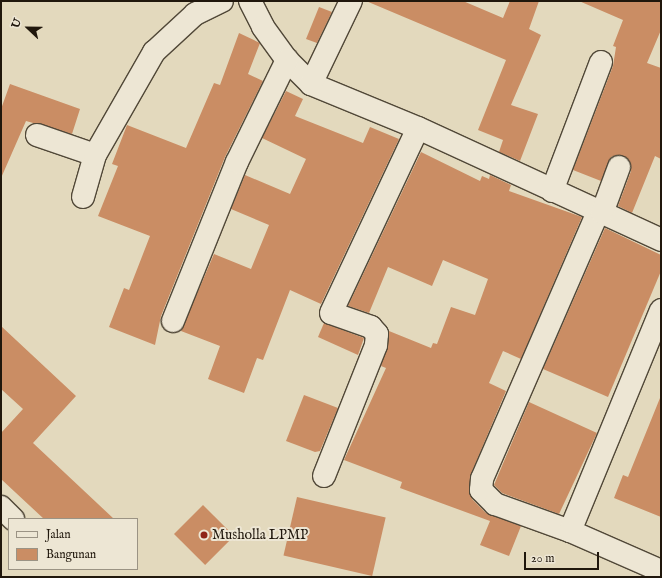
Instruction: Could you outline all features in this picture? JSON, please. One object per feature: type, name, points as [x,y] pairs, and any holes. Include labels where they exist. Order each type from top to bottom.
[{"type":"street","points":[[83,197],[96,155],[154,52],[195,14],[222,1]]},
{"type":"street","points":[[250,1],[263,26],[287,60],[311,84],[418,128],[661,240]]},
{"type":"street","points":[[311,84],[351,1]]},
{"type":"street","points":[[173,321],[237,162],[287,60]]},
{"type":"street","points":[[552,191],[601,62]]},
{"type":"street","points":[[324,476],[376,345],[377,334],[371,327],[331,313],[418,128]]},
{"type":"street","points":[[37,135],[96,155]]},
{"type":"street","points":[[619,167],[482,479],[481,490],[495,504],[570,531],[661,571]]},
{"type":"street","points":[[570,531],[661,310]]},
{"type":"street","points":[[1,507],[12,518]]},
{"type":"building","points":[[366,1],[463,1],[503,18],[510,1],[539,1],[529,29],[541,35],[511,105],[538,114],[520,161],[499,152],[503,140],[478,130],[506,60]]},
{"type":"building","points":[[579,1],[661,1],[661,30],[647,63],[661,68],[661,159],[655,156],[632,213],[618,206],[631,171],[628,159],[617,155],[611,157],[601,181],[573,170],[613,66],[616,47],[613,46],[623,20]]},
{"type":"building","points":[[319,7],[332,12],[317,43],[306,39]]},
{"type":"building","points":[[239,33],[260,43],[248,74],[263,81],[225,157],[161,316],[155,345],[109,327],[124,288],[129,290],[150,236],[98,216],[118,166],[112,164],[127,125],[186,148],[214,83],[220,85]]},
{"type":"building","points":[[10,84],[80,109],[72,134],[26,121],[1,178],[1,109]]},
{"type":"building","points":[[286,91],[303,99],[295,116],[363,143],[370,127],[399,139],[321,304],[290,290],[263,360],[257,358],[244,393],[208,379],[220,346],[181,331],[214,254],[251,269],[269,225],[231,209],[245,175],[290,194],[306,159],[262,138]]},
{"type":"building","points":[[421,152],[480,181],[482,176],[489,179],[490,175],[511,185],[509,191],[582,217],[521,359],[503,351],[489,383],[506,391],[471,474],[469,489],[472,499],[486,513],[521,526],[509,556],[480,545],[490,521],[400,488],[402,482],[344,460],[386,368],[381,366],[389,331],[431,348],[433,343],[437,344],[451,307],[475,315],[488,279],[443,260],[432,286],[388,267],[369,313],[348,306]]},
{"type":"building","points":[[605,228],[661,255],[661,271],[608,397],[543,369]]},
{"type":"building","points":[[324,323],[364,338],[358,355],[318,337]]},
{"type":"building","points":[[1,326],[76,396],[33,443],[113,518],[43,518],[1,479],[1,433],[23,409],[1,389]]},
{"type":"building","points":[[304,395],[338,408],[320,451],[315,452],[286,441]]},
{"type":"building","points":[[660,398],[661,517],[614,498],[623,475],[628,477]]},
{"type":"building","points":[[529,402],[597,433],[559,514],[502,493],[494,485]]},
{"type":"building","points":[[297,497],[386,517],[372,576],[284,555]]},
{"type":"building","name":"Musholla LPMP","points":[[203,505],[234,536],[205,565],[174,534]]},
{"type":"place","name":"Musholla LPMP","points":[[204,535]]}]
